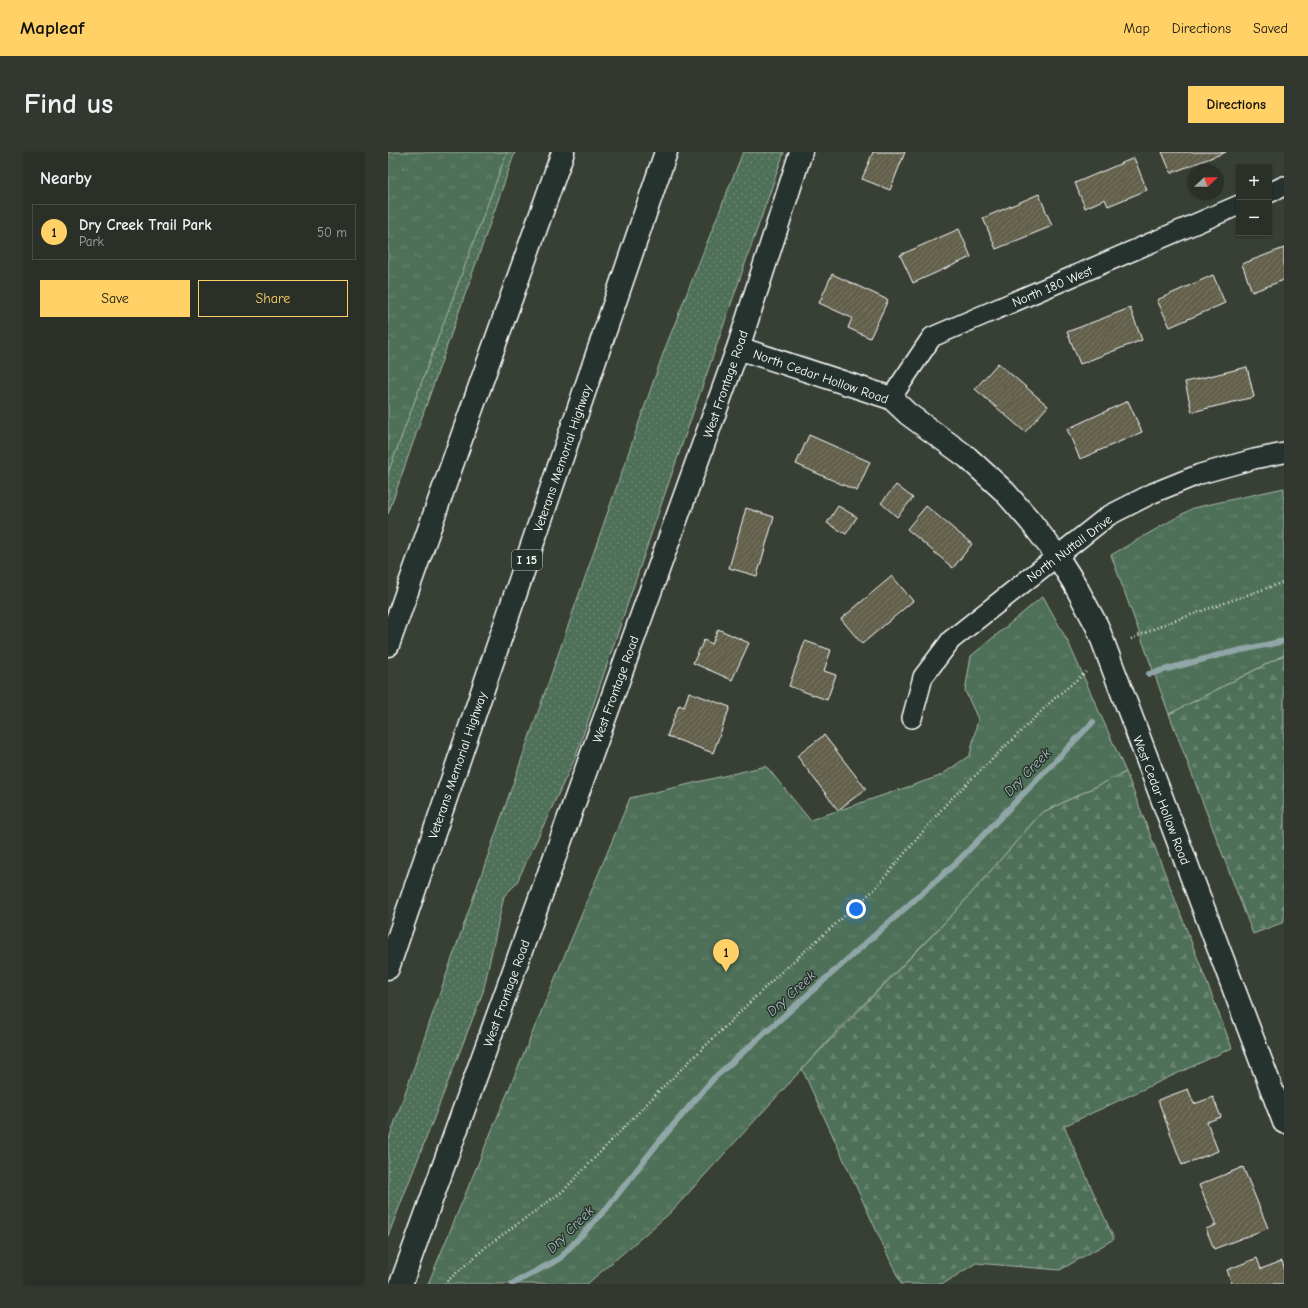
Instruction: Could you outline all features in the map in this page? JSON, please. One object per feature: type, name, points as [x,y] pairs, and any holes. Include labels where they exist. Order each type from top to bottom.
[{"type":"main road","points":[[388,645],[562,152]]},
{"type":"main road","name":"Veterans Memorial Highway","points":[[388,968],[666,152]]},
{"type":"main road","name":"West Frontage Road","points":[[401,1284],[738,348],[802,152]]},
{"type":"main road","name":"North Cedar Hollow Road","points":[[738,348],[892,398],[908,414],[968,457],[999,486],[1031,522],[1057,556]]},
{"type":"main road","name":"West Cedar Hollow Road","points":[[1057,556],[1074,583],[1097,626],[1284,1122]]},
{"type":"street","points":[[1272,192],[1284,186]]},
{"type":"street","name":"North 180 West","points":[[892,398],[932,337],[1236,207]]},
{"type":"street","name":"North Nuttall Drive","points":[[912,718],[923,677],[951,640],[1108,516],[1153,493],[1200,474],[1254,459],[1284,453]]},
{"type":"path","points":[[1131,640],[1165,624],[1284,582]]},
{"type":"path","points":[[444,1284],[487,1246],[563,1191],[661,1089],[780,973],[874,890],[947,802],[1055,698],[1086,672]]},
{"type":"green space","points":[[388,152],[507,152],[388,473]]},
{"type":"green space","points":[[497,152],[515,152],[388,514],[388,458]]},
{"type":"green space","points":[[743,152],[784,152],[662,502],[576,756],[516,884],[504,896],[483,992],[388,1236],[388,1142],[664,351]]},
{"type":"green space","points":[[1284,488],[1284,655],[1169,714],[1111,555],[1193,508]]},
{"type":"green space","points":[[1043,596],[1069,644],[1126,772],[1041,813],[953,914],[838,1030],[670,1213],[587,1284],[428,1284],[630,798],[766,766],[810,820],[940,776],[970,755],[978,719],[965,691],[971,656]]},
{"type":"green space","points":[[1284,655],[1284,922],[1253,934],[1169,714]]},
{"type":"green space","points":[[1126,772],[1232,1048],[1064,1126],[1114,1239],[1060,1270],[976,1263],[943,1284],[901,1284],[802,1069],[953,914],[1041,813]]},
{"type":"building","points":[[873,152],[905,152],[890,190],[862,179]]},
{"type":"building","points":[[1162,152],[1226,152],[1195,164],[1188,164],[1188,167],[1171,173]]},
{"type":"building","points":[[1134,158],[1147,190],[1108,206],[1105,199],[1085,208],[1075,183]]},
{"type":"building","points":[[1039,194],[1052,226],[996,249],[983,218]]},
{"type":"building","points":[[959,229],[971,257],[913,283],[900,255]]},
{"type":"building","points":[[1284,248],[1284,280],[1252,292],[1242,264]]},
{"type":"building","points":[[832,274],[888,300],[870,338],[848,328],[852,318],[819,303]]},
{"type":"building","points":[[1213,275],[1225,303],[1170,327],[1157,300]]},
{"type":"building","points":[[1130,308],[1142,340],[1080,364],[1067,332]]},
{"type":"building","points":[[998,363],[1048,406],[1025,432],[975,389]]},
{"type":"building","points":[[1247,367],[1254,397],[1192,412],[1185,382]]},
{"type":"building","points":[[1128,401],[1142,432],[1080,459],[1067,429]]},
{"type":"building","points":[[809,435],[870,462],[857,491],[796,464]]},
{"type":"building","points":[[896,485],[913,498],[897,517],[881,503]]},
{"type":"building","points":[[838,506],[857,517],[846,534],[827,523]]},
{"type":"building","points":[[926,506],[972,544],[953,568],[907,529]]},
{"type":"building","points":[[746,508],[774,517],[757,576],[729,568]]},
{"type":"building","points":[[892,576],[913,601],[862,644],[841,619]]},
{"type":"building","points":[[718,629],[749,643],[732,680],[693,663],[704,640],[712,644]]},
{"type":"building","points":[[805,641],[831,650],[824,671],[836,675],[827,700],[789,686]]},
{"type":"building","points":[[689,692],[730,707],[713,753],[667,736],[679,705],[684,707]]},
{"type":"building","points":[[824,735],[866,789],[838,810],[797,756]]},
{"type":"building","points":[[1188,1089],[1194,1104],[1213,1097],[1221,1117],[1207,1122],[1218,1151],[1182,1165],[1158,1100]]},
{"type":"building","points":[[1243,1167],[1268,1228],[1214,1249],[1206,1229],[1216,1225],[1199,1185]]},
{"type":"building","points":[[1257,1258],[1261,1269],[1282,1261],[1284,1267],[1284,1284],[1232,1284],[1227,1270]]},
{"type":"waterway","name":"Dry Creek","points":[[1149,674],[1219,655],[1284,641]]},
{"type":"waterway","name":"Dry Creek","points":[[512,1284],[559,1259],[606,1209],[658,1143],[714,1078],[957,862],[1093,722]]},
{"type":"place","name":"Dry Creek Trail Park","points":[[726,972]]}]
